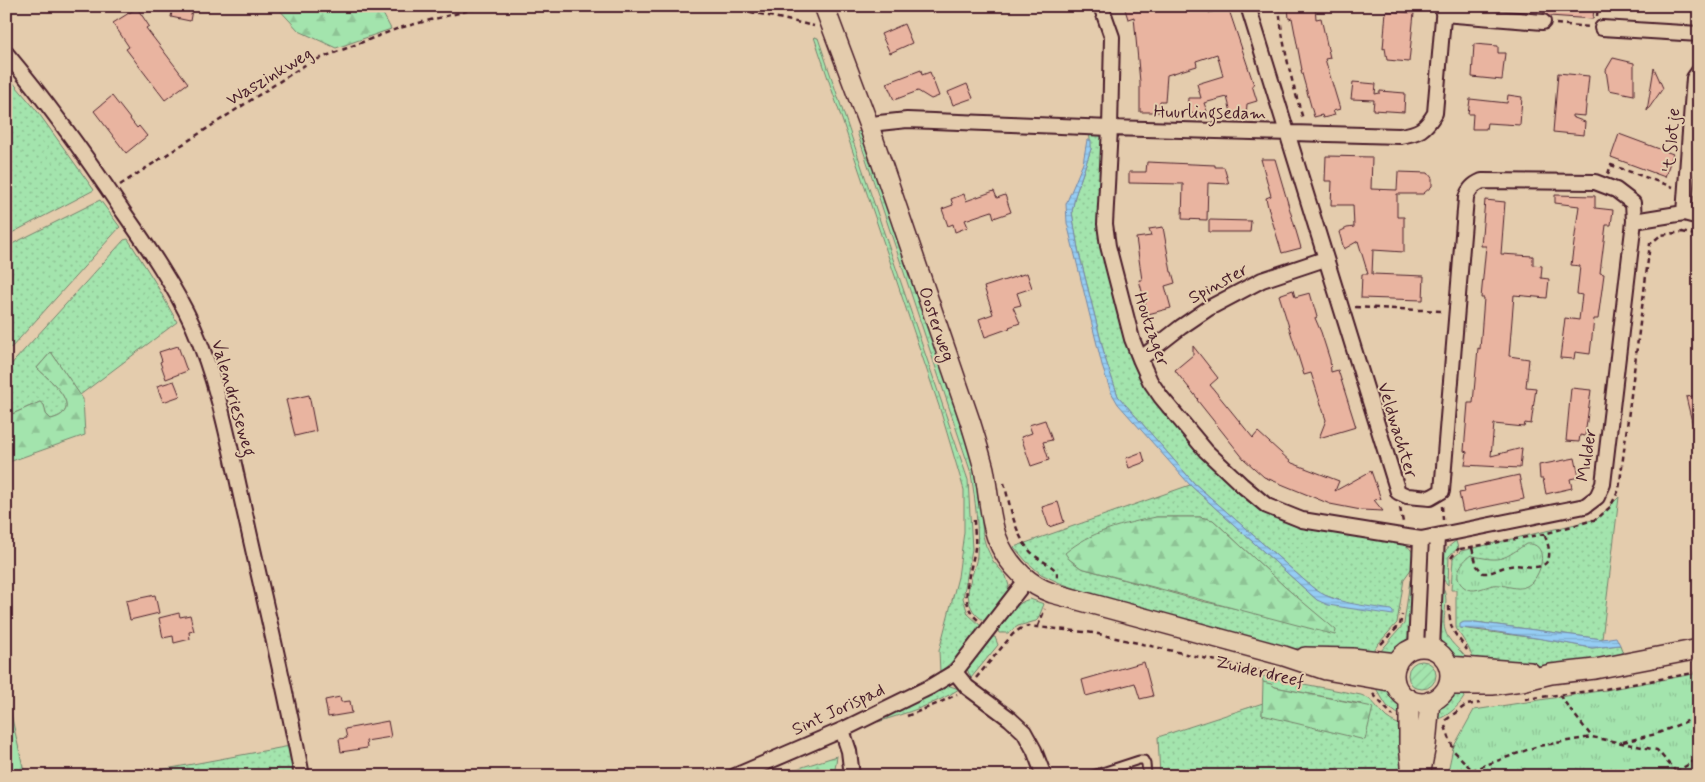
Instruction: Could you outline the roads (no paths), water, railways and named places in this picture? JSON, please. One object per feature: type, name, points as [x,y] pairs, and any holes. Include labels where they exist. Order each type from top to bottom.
[{"type":"street","name":"Houtzager","points":[[1101,6],[1112,37],[1110,128],[1104,224],[1132,339],[1150,381],[1161,397],[1206,450],[1242,485],[1268,506],[1302,520],[1406,538],[1421,539],[1445,534]]},
{"type":"street","name":"Veldwachter","points":[[1248,6],[1339,306],[1398,492],[1407,496],[1430,498],[1442,491],[1466,198],[1469,190],[1475,184],[1482,181],[1595,182],[1616,190],[1633,203],[1634,221]]},
{"type":"street","name":"Huurlingsedam","points":[[869,126],[879,122],[907,120],[1400,136],[1415,134],[1428,126],[1435,113],[1443,10]]},
{"type":"street","points":[[1443,10],[1543,22]]},
{"type":"street","name":"Oosterweg","points":[[818,13],[869,126],[978,443],[995,532],[1001,549],[1011,564],[1027,579]]},
{"type":"street","points":[[1602,28],[1699,34]]},
{"type":"street","name":"Valendrieseweg","points":[[6,53],[40,94],[151,252],[192,326],[210,372],[223,417],[302,776]]},
{"type":"street","name":"'t Slotje","points":[[1684,213],[1694,78],[1699,71]]},
{"type":"street","points":[[1634,221],[1684,213],[1699,217]]},
{"type":"street","name":"Mulder","points":[[1445,534],[1585,506],[1597,497],[1603,484],[1634,221]]},
{"type":"street","name":"Spinster","points":[[1140,359],[1209,308],[1253,284],[1325,259]]},
{"type":"street","points":[[1424,648],[1445,534]]},
{"type":"street","points":[[1421,539],[1424,648]]},
{"type":"street","points":[[1027,579],[955,672],[968,687],[1024,732],[1034,750],[1044,776]]},
{"type":"street","name":"Zuiderdreef","points":[[1027,579],[1042,589],[1075,600],[1284,656],[1326,670],[1395,682]]},
{"type":"street","points":[[1424,648],[1445,659],[1448,676],[1438,698],[1430,701],[1416,702],[1409,700],[1400,692],[1394,676],[1401,656],[1424,648]]},
{"type":"street","points":[[1448,676],[1500,684],[1699,650]]},
{"type":"street","name":"Zuiderdreef","points":[[1284,656],[1352,658],[1397,663]]},
{"type":"street","name":"Sint Jorispad","points":[[735,776],[842,730],[930,687],[955,672]]},
{"type":"street","points":[[1409,700],[1409,745],[1412,776]]},
{"type":"street","points":[[1420,776],[1426,745],[1430,701]]},
{"type":"street","points":[[842,730],[849,751],[852,776]]},
{"type":"lane","points":[[1090,776],[1144,760],[1147,776]]},
{"type":"water","points":[[1087,140],[1091,140],[1091,149],[1075,196],[1072,212],[1078,249],[1106,361],[1118,396],[1194,483],[1312,587],[1320,593],[1339,600],[1391,610],[1393,615],[1328,605],[1317,600],[1190,485],[1118,404],[1111,392],[1103,369],[1067,223],[1066,204],[1083,163]]},
{"type":"water","points":[[1464,622],[1602,639],[1616,637],[1620,645],[1592,648],[1484,630],[1460,628],[1460,624]]}]
